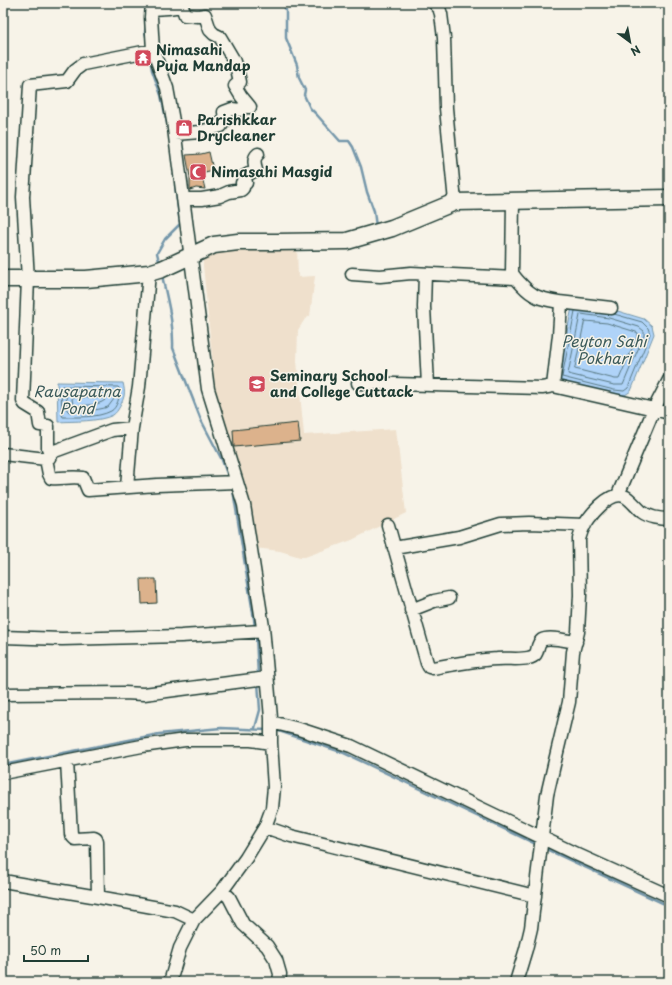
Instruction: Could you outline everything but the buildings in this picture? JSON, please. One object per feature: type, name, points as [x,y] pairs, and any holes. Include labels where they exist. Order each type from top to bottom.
[{"type":"main road","points":[[3,280],[86,279],[156,271],[214,245],[238,242],[347,241],[392,228],[455,202],[669,198]]},
{"type":"street","points":[[434,3],[439,8],[441,14],[444,38],[446,108],[455,202]]},
{"type":"street","points":[[170,982],[180,948],[194,920],[222,891],[246,858],[265,827],[272,808],[274,787],[271,724],[263,631],[244,505],[208,390],[173,121],[166,88],[153,50],[152,6],[168,8],[182,6],[186,14],[198,16],[205,15],[210,30],[220,37],[233,59],[240,82],[235,86],[250,107],[244,107],[240,110],[232,109],[224,112],[225,121],[220,123],[221,126],[200,132],[175,134]]},
{"type":"street","points":[[153,50],[83,64],[74,70],[67,81],[30,85],[23,197],[28,279],[23,401],[25,404],[38,412],[40,425],[48,426],[49,474],[51,478],[83,478],[88,490],[237,482]]},
{"type":"street","points":[[184,199],[202,199],[241,190],[243,188],[242,183],[246,183],[245,176],[256,170],[254,162],[255,156],[258,154]]},
{"type":"street","points":[[512,201],[512,273],[515,278],[530,293],[542,299],[612,308]]},
{"type":"street","points":[[127,487],[132,428],[156,271]]},
{"type":"street","points":[[352,274],[380,276],[411,273],[515,278]]},
{"type":"street","points":[[425,274],[424,307],[428,385]]},
{"type":"street","points":[[553,386],[559,336],[561,304],[559,302]]},
{"type":"street","points":[[618,495],[654,409],[669,380]]},
{"type":"street","points":[[358,383],[542,388],[553,386],[669,413]]},
{"type":"street","points":[[3,454],[49,456],[112,430],[132,428]]},
{"type":"street","points":[[516,982],[531,928],[547,795],[569,702],[573,652],[578,632],[580,613],[579,539],[582,530],[595,511],[614,496],[618,495],[625,496],[643,512],[655,518],[669,519]]},
{"type":"street","points":[[394,548],[459,537],[501,524],[529,523],[585,525]]},
{"type":"street","points":[[388,525],[427,664],[430,667],[433,668],[478,660],[527,658],[537,654],[540,643],[543,640],[550,638],[576,642]]},
{"type":"street","points":[[412,610],[434,601],[449,598]]},
{"type":"street","points":[[3,637],[62,639],[181,636],[263,631]]},
{"type":"street","points":[[3,694],[144,694],[267,678]]},
{"type":"street","points":[[271,724],[299,729],[351,746],[541,843],[669,896]]},
{"type":"street","points":[[3,773],[142,746],[185,740],[251,740],[271,742]]},
{"type":"street","points":[[67,761],[71,834],[75,839],[96,839],[98,897]]},
{"type":"street","points":[[265,827],[291,836],[535,896]]},
{"type":"street","points":[[3,881],[175,911],[194,920]]},
{"type":"street","points":[[222,891],[229,897],[243,924],[267,946],[276,960],[280,974],[279,982]]},
{"type":"shaded area","name":"Seminary School and College Cuttack","points":[[297,246],[298,277],[315,276],[310,316],[305,319],[298,330],[297,361],[304,435],[396,429],[406,513],[352,540],[305,557],[280,551],[255,548],[217,408],[203,265],[203,259],[208,255],[223,250]]},
{"type":"water","name":"Peyton Sahi Pokhari","points":[[572,307],[611,309],[644,319],[652,326],[654,334],[631,391],[625,395],[613,394],[560,381],[558,377]]},
{"type":"water","name":"Rausapatna Pond","points":[[57,382],[123,383],[124,396],[117,411],[108,417],[94,420],[58,422]]},
{"type":"waterway","points":[[282,3],[286,10],[286,38],[297,65],[299,78],[305,90],[304,95],[310,108],[340,141],[349,141],[353,147],[361,167],[367,192],[374,211],[376,227]]},
{"type":"waterway","points":[[146,23],[145,32],[147,40]]},
{"type":"waterway","points":[[150,58],[152,70],[161,95],[168,128]]},
{"type":"waterway","points":[[160,265],[157,253],[165,239],[180,224],[175,185]]},
{"type":"waterway","points":[[162,275],[171,321],[173,348],[201,420],[222,460],[229,479]]},
{"type":"waterway","points":[[233,490],[255,629]]},
{"type":"waterway","points":[[256,636],[258,675]]},
{"type":"waterway","points":[[255,728],[260,710],[258,682]]},
{"type":"waterway","points":[[3,765],[159,734],[221,728],[268,730]]},
{"type":"waterway","points":[[275,730],[344,753],[538,845]]},
{"type":"waterway","points":[[544,848],[669,906]]},
{"type":"place","name":"Nimasahi Puja Mandap","points":[[143,58]]},
{"type":"place","name":"Parishkkar Drycleaner","points":[[184,128]]},
{"type":"place","name":"Nimasahi Masgid","points":[[198,172]]},
{"type":"place","name":"Seminary School and College Cuttack","points":[[257,384]]}]
